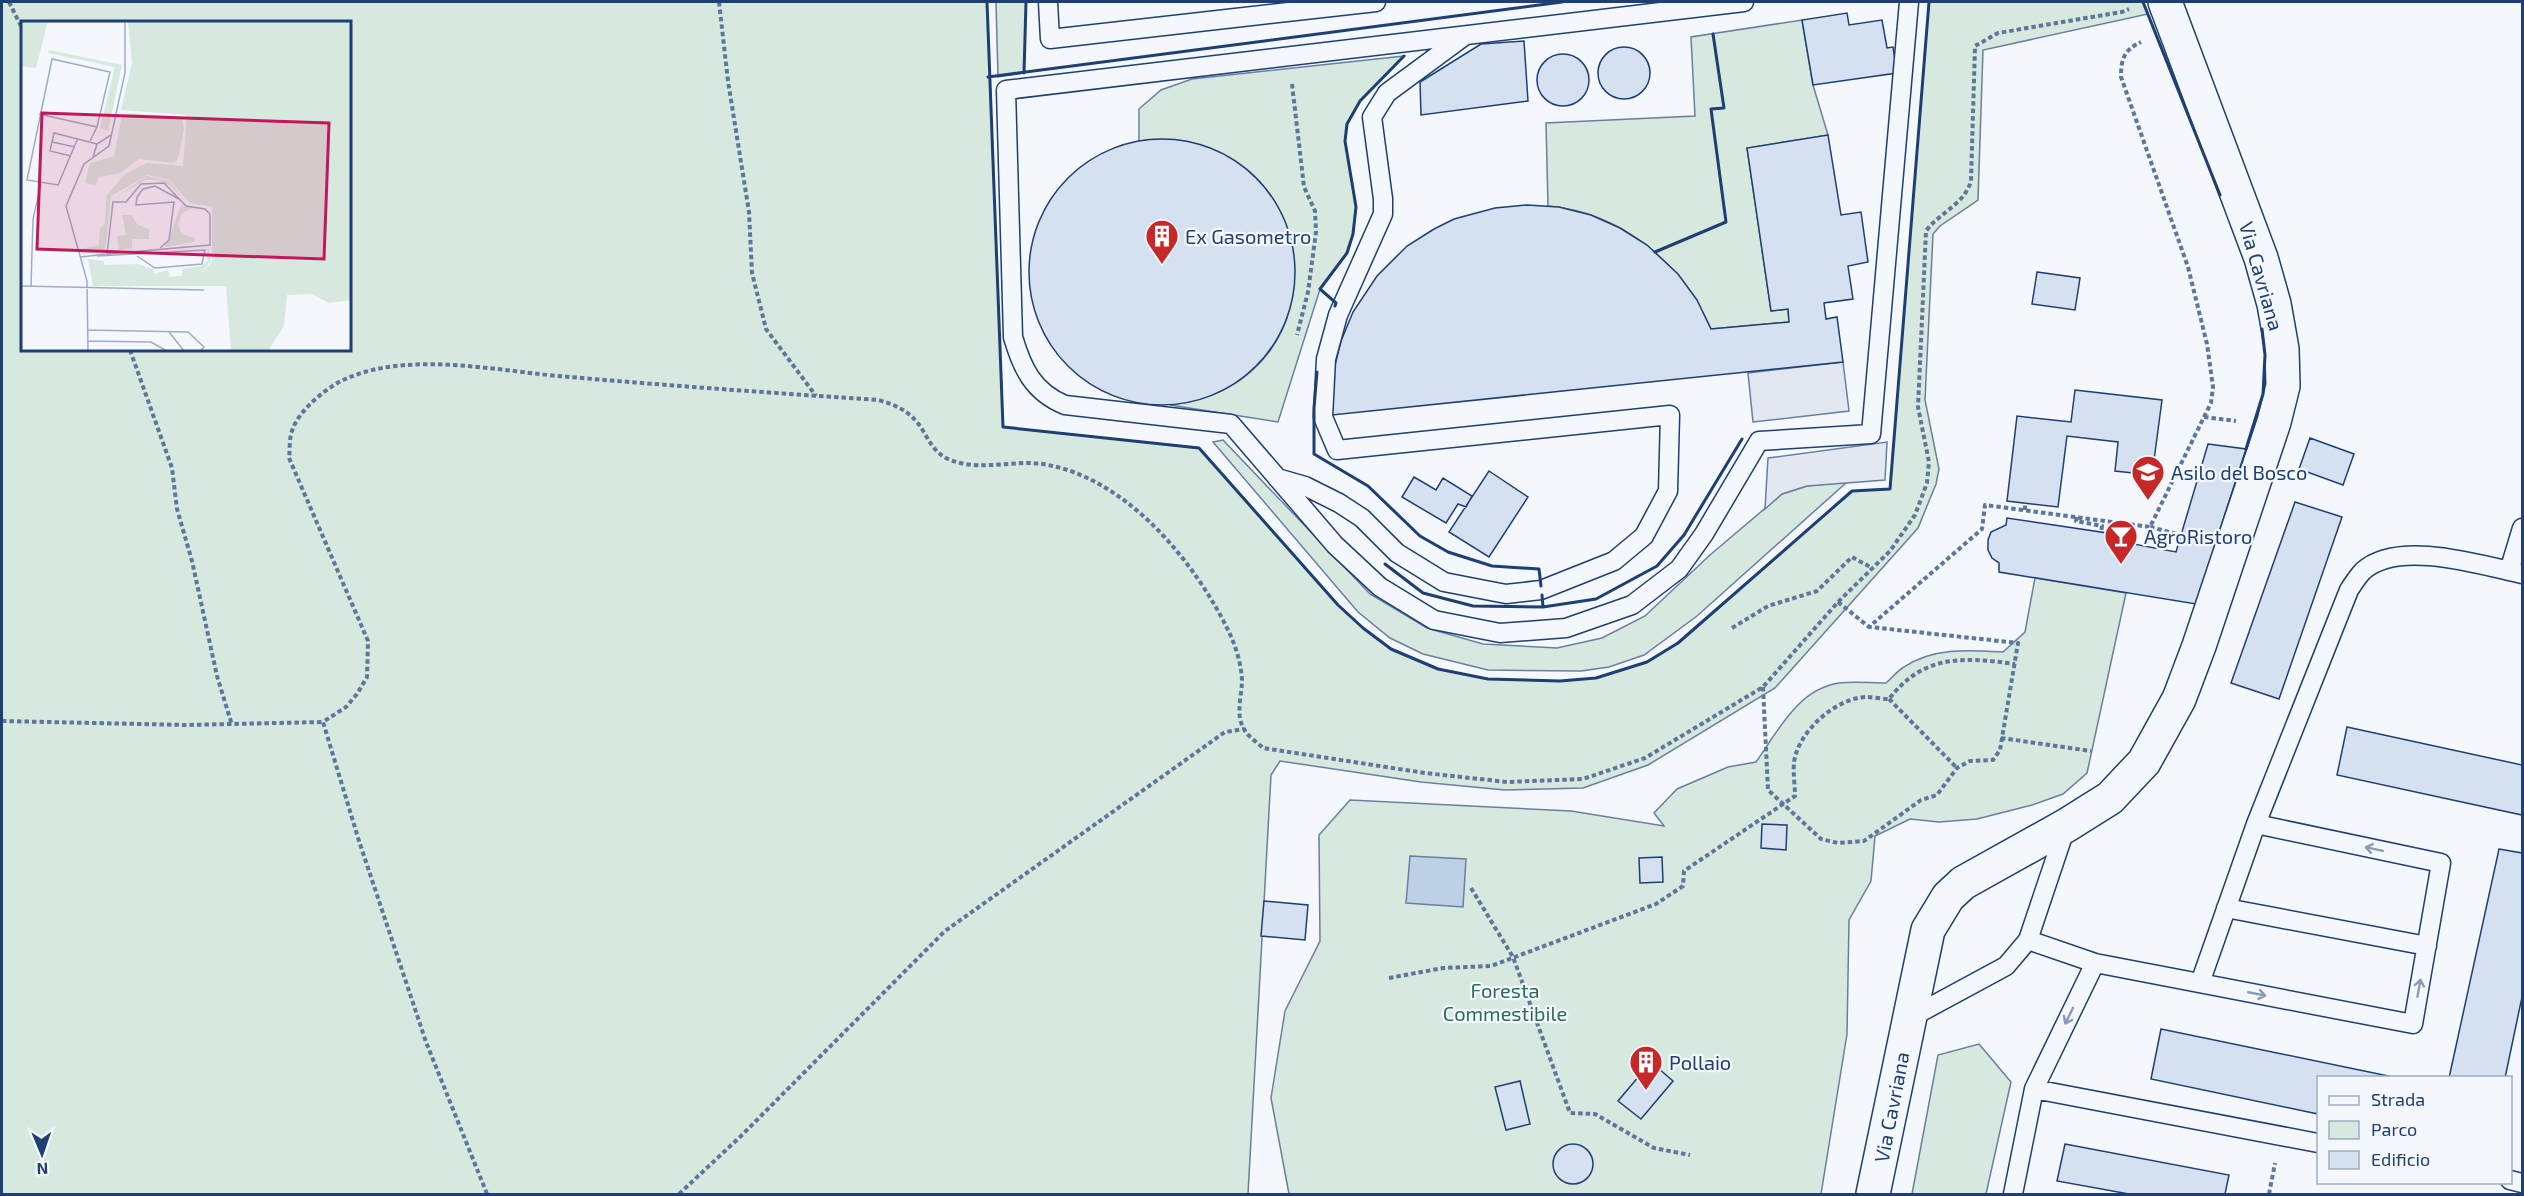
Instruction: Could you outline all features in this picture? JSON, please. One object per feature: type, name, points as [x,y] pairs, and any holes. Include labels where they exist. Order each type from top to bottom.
[{"type":"street","name":"Via Cavriana","points":[[1873,1194],[1890,1123],[1908,1019],[1928,930],[1947,897],[1963,883],[2067,825],[2110,798],[2144,762],[2179,699],[2274,422],[2283,386],[2282,349],[2274,304],[2261,258],[2169,14]]},
{"type":"lane","points":[[1048,2],[1050,39],[1230,10],[1376,2]]},
{"type":"lane","points":[[1744,2],[1006,90],[1013,337],[1020,362],[1033,384],[1052,400],[1065,405],[1231,424],[1335,545],[1380,587],[1434,620],[1500,633],[1566,628],[1632,605],[1679,569],[1704,534],[1759,441],[1871,434],[1909,2]]},
{"type":"lane","points":[[1277,478],[1305,486],[1339,503],[1362,518],[1397,554],[1444,582],[1506,594],[1541,590],[1614,561],[1644,536],[1668,491],[1670,415],[1337,450],[1323,417],[1326,358],[1338,315],[1383,214],[1372,117],[1386,93],[1465,35]]},
{"type":"lane","points":[[2200,983],[2256,824],[2349,590],[2364,570],[2392,557],[2435,555],[2516,572],[2523,528]]},
{"type":"lane","points":[[2028,940],[2095,963],[2413,1024],[2441,863],[2256,824]]},
{"type":"lane","points":[[1908,1019],[2006,966],[2028,940],[2067,825]]},
{"type":"lane","points":[[2226,908],[2427,946]]},
{"type":"lane","points":[[2013,1194],[2034,1089],[2095,963]]},
{"type":"lane","points":[[2034,1089],[2317,1143]]},
{"type":"path","points":[[9,2],[21,26]]},
{"type":"path","points":[[719,2],[728,81],[749,212],[752,273],[766,329],[816,396]]},
{"type":"path","points":[[2150,526],[2196,436],[2211,402],[2213,387],[2207,344],[2188,267],[2121,77],[2124,55],[2130,47],[2169,14]]},
{"type":"path","points":[[1288,56],[1305,187],[1315,211],[1317,232],[1308,292],[1297,335]]},
{"type":"path","points":[[129,351],[172,468],[177,509],[192,561],[217,676],[232,725]]},
{"type":"path","points":[[2,721],[232,725],[323,722],[346,707],[367,677],[369,641],[289,458],[292,430],[312,400],[348,377],[382,368],[410,365],[456,366],[878,400],[897,405],[916,422],[930,445],[948,459],[978,465],[1047,464],[1112,490],[1167,540],[1194,573],[1214,604],[1238,653],[1242,679],[1240,720],[1244,729],[1263,748],[1287,750]]},
{"type":"path","points":[[2025,504],[2025,510]]},
{"type":"path","points":[[1869,627],[1982,529],[1985,505],[2150,526],[2181,535]]},
{"type":"path","points":[[2077,517],[2076,521],[2103,526],[2101,533]]},
{"type":"path","points":[[2114,541],[2117,522]]},
{"type":"path","points":[[1732,628],[1768,606],[1817,591],[1852,557],[1872,568]]},
{"type":"path","points":[[1763,687],[1768,790],[1821,839],[1839,843],[1864,841],[1921,800],[1937,795],[1957,768],[1970,761],[1993,760],[2000,750],[2018,643],[1869,627],[1838,602]]},
{"type":"path","points":[[1889,699],[1902,682],[1922,669],[1953,660],[1973,658],[2015,663]]},
{"type":"path","points":[[1389,978],[1443,968],[1491,966],[1656,904],[1683,886],[1684,871],[1795,796],[1794,762],[1801,739],[1816,721],[1841,705],[1864,697],[1889,699],[1957,768]]},
{"type":"path","points":[[323,722],[359,841],[426,1042],[487,1194]]},
{"type":"path","points":[[679,1194],[749,1128],[945,931],[1225,732],[1244,729]]},
{"type":"path","points":[[2001,738],[2091,750]]},
{"type":"path","points":[[1472,888],[1513,957],[1570,1113],[1595,1114],[1654,1148],[1690,1155]]},
{"type":"green space","points":[[2,2],[987,2],[1003,427],[1199,448],[1338,605],[1391,649],[1438,669],[1488,679],[1560,681],[1596,678],[1647,662],[1678,643],[1852,491],[1890,489],[1929,2],[2143,2],[2148,14],[1983,50],[1978,200],[1940,226],[1933,234],[1925,400],[1939,469],[1936,484],[1918,528],[1775,688],[1648,765],[1583,788],[1505,790],[1421,782],[1280,761],[1271,775],[1248,1194],[2,1194]]},
{"type":"green space","points":[[996,2],[1026,2],[1024,73],[998,77]]},
{"type":"green space","points":[[1802,20],[1813,85],[1828,135],[1747,148],[1771,311],[1788,309],[1789,322],[1711,329],[1683,283],[1646,245],[1601,219],[1548,206],[1546,123],[1695,116],[1691,37]]},
{"type":"green space","points":[[1404,56],[1360,101],[1347,124],[1345,141],[1356,207],[1353,234],[1347,253],[1320,289],[1278,422],[1170,405],[1230,386],[1270,351],[1290,306],[1293,256],[1279,209],[1248,170],[1201,145],[1139,141],[1139,109],[1161,90],[1192,79]]},
{"type":"green space","points":[[1223,440],[1370,594],[1427,628],[1483,644],[1557,648],[1602,638],[1645,616],[1710,555],[1782,494],[1807,486],[1847,482],[1697,616],[1644,655],[1609,667],[1581,671],[1488,670],[1423,654],[1390,638],[1358,612],[1213,442]]},
{"type":"green space","name":"Foresta Commestibile","points":[[2035,578],[2126,593],[2087,773],[2063,794],[2032,805],[1977,819],[1939,822],[1910,819],[1875,836],[1871,881],[1849,920],[1847,1034],[1821,1194],[1289,1194],[1271,1098],[1285,1011],[1320,941],[1319,835],[1350,800],[1571,811],[1664,826],[1654,813],[1677,789],[1728,767],[1756,762],[1790,713],[1801,702],[1825,687],[1845,682],[1886,683],[1901,669],[1915,661],[1939,653],[2003,652],[2025,632]]},
{"type":"green space","points":[[1979,1044],[2011,1082],[1986,1194],[1912,1194],[1938,1055]]},
{"type":"shaded area","points":[[1843,362],[1849,411],[1753,422],[1748,373]]},
{"type":"shaded area","points":[[1887,442],[1885,480],[1807,486],[1782,494],[1765,509],[1768,458]]},
{"type":"water","points":[[1410,856],[1466,859],[1463,907],[1406,903]]},
{"type":"building","points":[[1847,13],[1849,25],[1882,20],[1887,48],[1893,47],[1897,73],[1813,85],[1802,20]]},
{"type":"building","points":[[1524,41],[1528,101],[1421,115],[1420,82],[1481,44]]},
{"type":"building","points":[[1619,47],[1629,47],[1643,54],[1650,73],[1643,92],[1629,99],[1619,99],[1609,95],[1602,88],[1598,78],[1598,68],[1602,58],[1609,51]]},
{"type":"building","points":[[1558,54],[1568,54],[1582,61],[1589,80],[1582,99],[1568,106],[1558,106],[1548,102],[1541,95],[1537,85],[1537,75],[1541,65],[1548,58]]},
{"type":"building","points":[[1828,135],[1841,215],[1861,212],[1868,262],[1848,266],[1853,299],[1824,303],[1826,319],[1837,317],[1843,362],[1332,415],[1333,373],[1341,341],[1353,312],[1377,276],[1407,246],[1434,229],[1454,219],[1495,208],[1527,205],[1559,207],[1591,215],[1620,228],[1647,245],[1678,274],[1697,300],[1711,329],[1789,322],[1788,309],[1771,311],[1747,148]]},
{"type":"building","name":"Ex Gasometro","points":[[1162,139],[1188,142],[1213,149],[1236,161],[1256,178],[1273,198],[1285,221],[1292,246],[1295,272],[1292,298],[1285,323],[1273,346],[1256,366],[1236,383],[1213,395],[1188,402],[1162,405],[1136,402],[1111,395],[1088,383],[1068,366],[1051,346],[1039,323],[1032,298],[1029,272],[1032,246],[1039,221],[1051,198],[1068,178],[1088,161],[1111,149],[1136,142]]},
{"type":"building","points":[[2037,272],[2080,278],[2075,310],[2032,304]]},
{"type":"building","points":[[2075,390],[2162,400],[2152,475],[2115,471],[2118,442],[2067,436],[2058,507],[2007,501],[2017,416],[2071,422]]},
{"type":"building","points":[[2310,438],[2354,454],[2343,485],[2299,469]]},
{"type":"building","points":[[2208,444],[2246,449],[2196,604],[1999,572],[1999,563],[1992,558],[1988,550],[1988,540],[1991,532],[2006,525],[2007,518],[2107,533],[2106,539],[2176,552]]},
{"type":"building","points":[[1489,471],[1528,497],[1489,557],[1449,532]]},
{"type":"building","points":[[1414,477],[1436,490],[1443,478],[1472,496],[1466,507],[1458,504],[1446,523],[1402,497]]},
{"type":"building","points":[[2295,502],[2342,517],[2279,699],[2231,683]]},
{"type":"building","points":[[2347,727],[2522,765],[2522,815],[2337,775]]},
{"type":"building","points":[[1762,824],[1787,825],[1786,850],[1761,848]]},
{"type":"building","points":[[2499,849],[2522,853],[2522,997],[2505,1076],[2449,1076]]},
{"type":"building","points":[[1662,857],[1663,882],[1640,883],[1639,858]]},
{"type":"building","points":[[1264,901],[1308,905],[1305,940],[1261,936]]},
{"type":"building","points":[[2161,1029],[2388,1076],[2317,1076],[2317,1114],[2151,1079]]},
{"type":"building","name":"Pollaio","points":[[1651,1062],[1673,1081],[1641,1119],[1618,1101]]},
{"type":"building","points":[[1520,1081],[1530,1124],[1506,1130],[1495,1087]]},
{"type":"building","points":[[1573,1144],[1581,1145],[1587,1150],[1592,1156],[1592,1172],[1587,1178],[1581,1183],[1573,1184],[1565,1183],[1559,1178],[1554,1172],[1553,1164],[1554,1156],[1559,1150],[1565,1145]]},
{"type":"building","points":[[2065,1144],[2229,1175],[2225,1194],[2129,1194],[2057,1181]]},
{"type":"wall","points":[[987,2],[1003,427],[1199,448],[1338,605],[1391,649],[1438,669],[1488,679],[1560,681],[1596,678],[1647,662],[1678,643],[1852,491],[1890,489],[1929,2]]},
{"type":"wall","points":[[1024,73],[1026,2]]},
{"type":"wall","points":[[988,77],[1562,2]]},
{"type":"wall","points":[[2143,2],[2220,195]]},
{"type":"wall","points":[[1655,252],[1726,222],[1711,109],[1724,108],[1713,34]]},
{"type":"wall","points":[[1335,306],[1336,303],[1320,289],[1347,253],[1353,234],[1356,207],[1345,141],[1347,124],[1360,101],[1404,56]]},
{"type":"wall","points":[[2246,449],[2263,394],[2265,355],[2262,329]]},
{"type":"wall","points":[[1317,372],[1314,454],[1368,486],[1420,536],[1448,552],[1492,566],[1539,569],[1541,586]]},
{"type":"wall","points":[[1385,564],[1423,593],[1473,606],[1543,607],[1596,599],[1657,566],[1684,535],[1742,439]]},
{"type":"wall","points":[[1542,595],[1543,607]]},
{"type":"place","name":"Ex Gasometro","points":[[1162,265]]},
{"type":"place","name":"Asilo del Bosco","points":[[2148,501]]},
{"type":"place","name":"AgroRistoro","points":[[2121,565]]},
{"type":"place","name":"Pollaio","points":[[1646,1091]]}]
